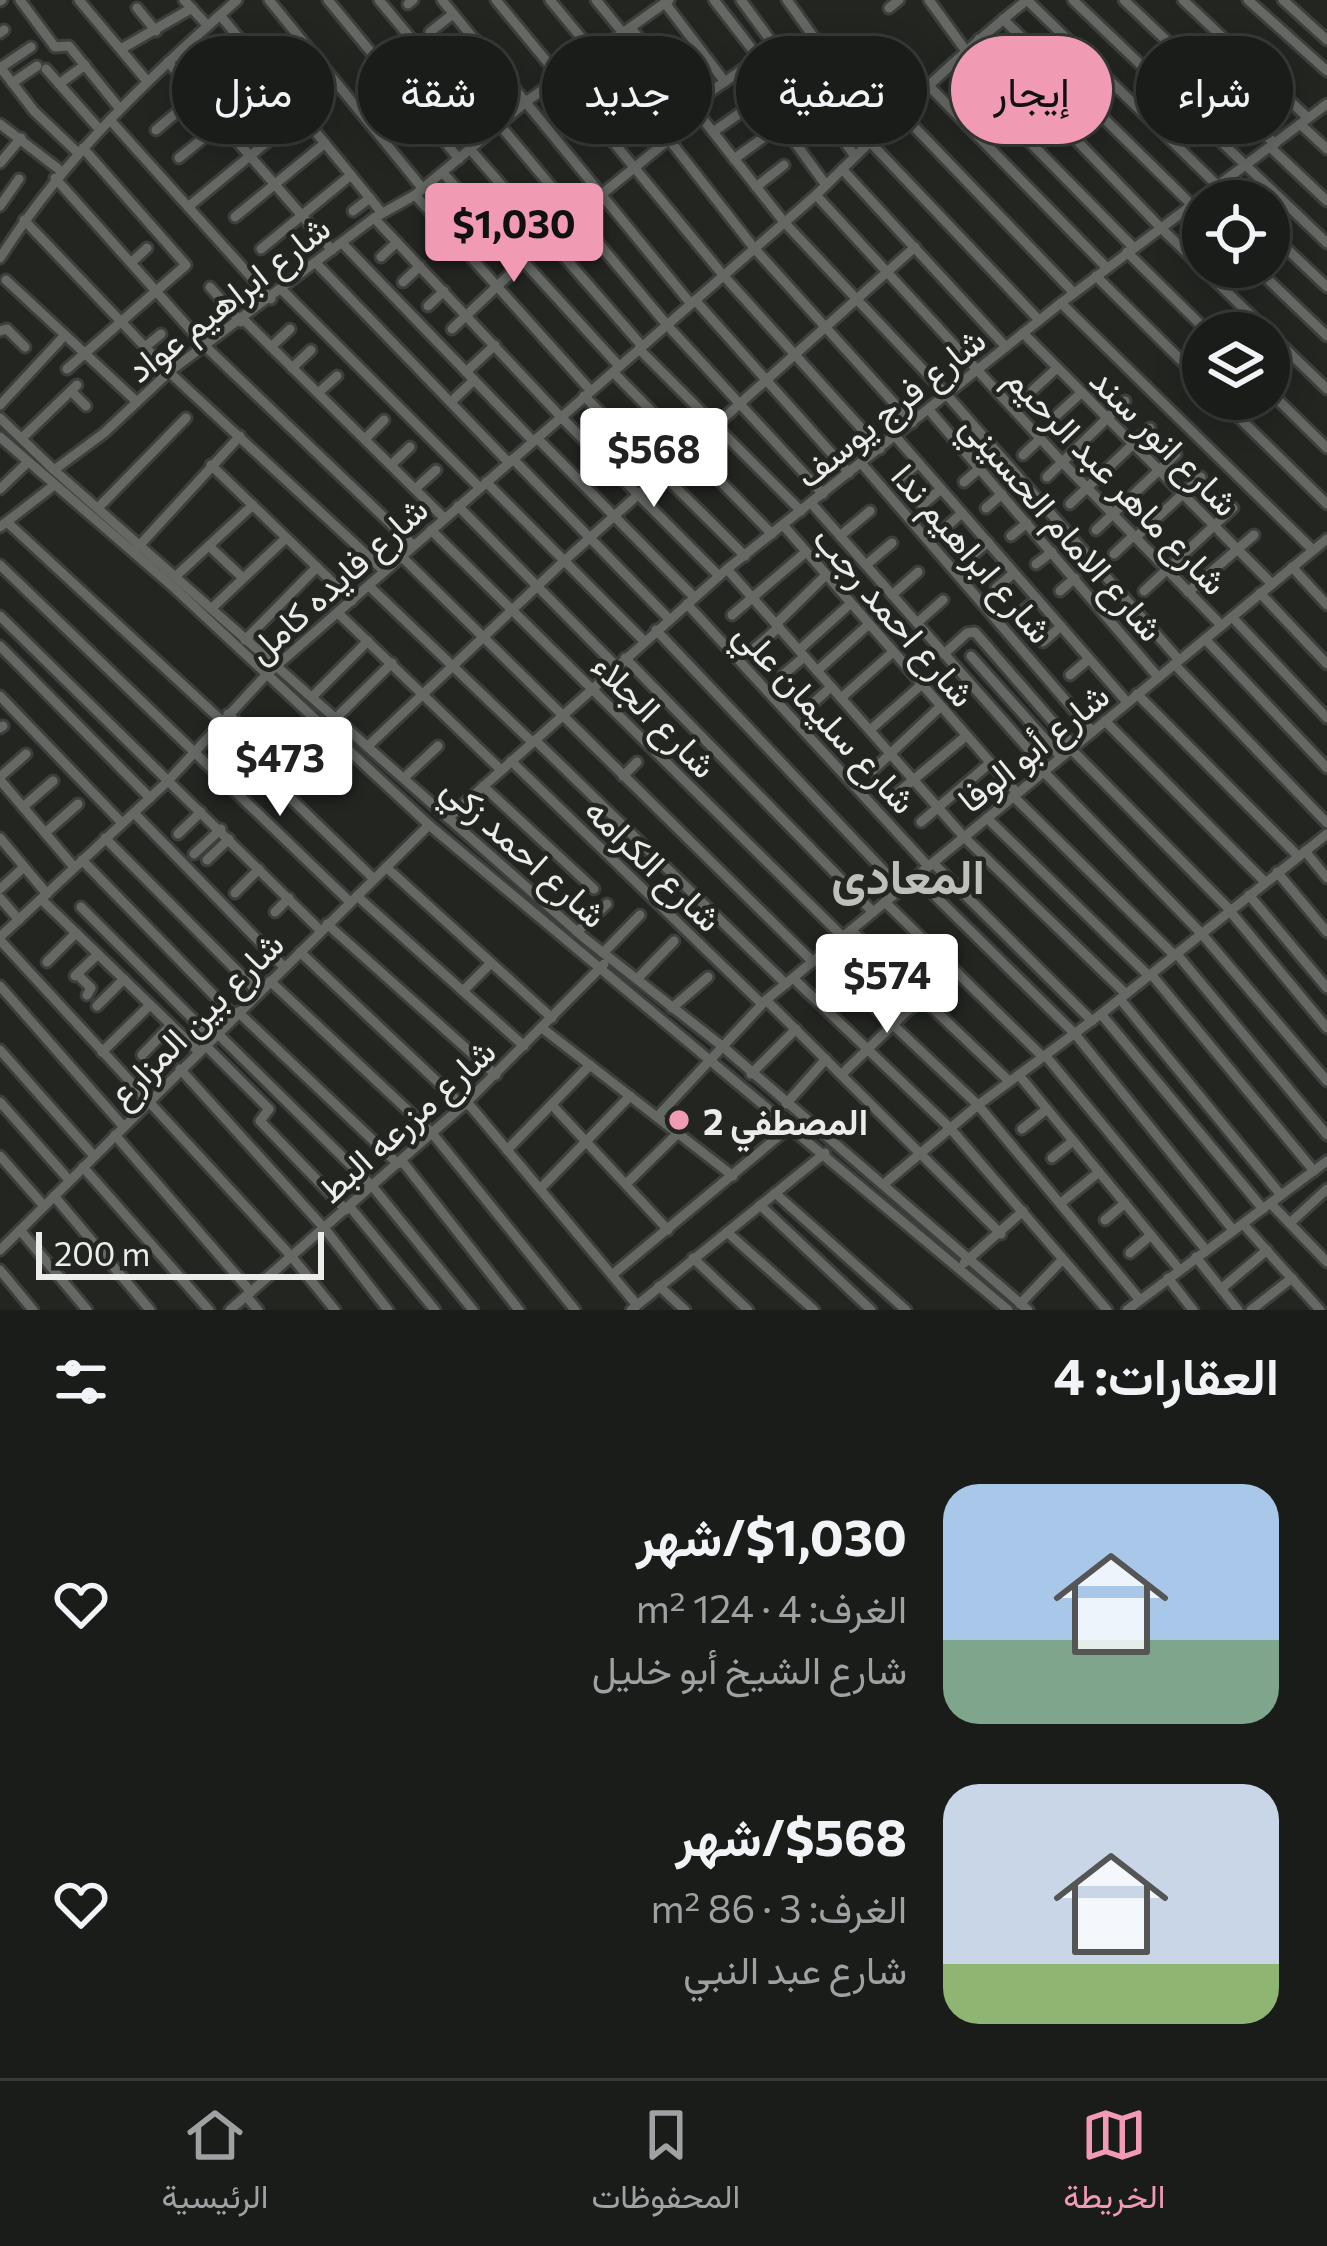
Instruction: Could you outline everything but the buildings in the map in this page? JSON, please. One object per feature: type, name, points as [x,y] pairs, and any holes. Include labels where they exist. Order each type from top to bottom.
[{"type":"street","points":[[20,0],[55,47],[70,46],[120,109]]},
{"type":"street","points":[[79,0],[147,81]]},
{"type":"street","points":[[0,258],[58,175],[147,81],[236,0]]},
{"type":"street","points":[[268,0],[419,192],[588,393],[745,556]]},
{"type":"street","points":[[328,0],[358,37]]},
{"type":"street","points":[[379,0],[409,36]]},
{"type":"street","points":[[442,0],[472,36]]},
{"type":"street","points":[[496,0],[542,56]]},
{"type":"street","points":[[550,0],[582,36]]},
{"type":"street","points":[[596,0],[631,36]]},
{"type":"street","points":[[644,0],[653,11]]},
{"type":"street","points":[[714,0],[742,36]]},
{"type":"street","points":[[741,0],[767,36]]},
{"type":"street","points":[[787,0],[813,36]]},
{"type":"street","points":[[889,8],[899,0]]},
{"type":"street","points":[[928,0],[955,36]]},
{"type":"street","points":[[1027,0],[1213,180]]},
{"type":"street","name":"شارع فايده كامل","points":[[983,36],[1027,0]]},
{"type":"street","points":[[1073,0],[1327,243]]},
{"type":"street","points":[[1124,0],[1327,201]]},
{"type":"street","points":[[1183,0],[1327,149]]},
{"type":"street","points":[[1248,0],[1327,71]]},
{"type":"street","points":[[1283,0],[1327,40]]},
{"type":"street","points":[[667,1],[725,82]]},
{"type":"street","name":"شارع ابراهيم عواد","points":[[620,36],[667,1]]},
{"type":"street","points":[[121,50],[156,31],[188,4],[208,26]]},
{"type":"street","points":[[137,8],[156,31]]},
{"type":"street","points":[[430,32],[453,14]]},
{"type":"street","points":[[220,16],[237,36]]},
{"type":"street","points":[[1003,20],[1182,196]]},
{"type":"street","points":[[31,47],[0,67],[186,265],[68,369]]},
{"type":"street","points":[[168,62],[172,67]]},
{"type":"street","points":[[59,84],[85,65]]},
{"type":"street","points":[[12,83],[41,67],[100,130]]},
{"type":"street","name":"شارع فايده كامل","points":[[927,90],[951,69]]},
{"type":"street","points":[[712,91],[736,74]]},
{"type":"street","points":[[930,87],[1107,268]]},
{"type":"street","name":"شارع ابراهيم عواد","points":[[518,108],[542,90]]},
{"type":"street","points":[[518,91],[693,302],[849,473]]},
{"type":"street","name":"شارع فرج يوسف","points":[[1227,180],[1325,109]]},
{"type":"street","points":[[736,115],[713,132],[784,222],[947,395],[1177,662],[1327,823]]},
{"type":"street","points":[[156,130],[172,117]]},
{"type":"street","points":[[110,120],[271,299]]},
{"type":"street","points":[[2,128],[21,138],[58,175],[205,346],[413,545]]},
{"type":"street","points":[[0,163],[21,138]]},
{"type":"street","points":[[927,140],[1074,292]]},
{"type":"street","points":[[179,158],[196,144]]},
{"type":"street","points":[[239,144],[332,250]]},
{"type":"street","points":[[188,207],[263,144]]},
{"type":"street","points":[[235,218],[324,144]]},
{"type":"street","points":[[326,144],[370,198],[397,242],[637,495],[752,598],[964,837],[1123,996],[1282,1195]]},
{"type":"street","points":[[447,144],[459,159]]},
{"type":"street","name":"شارع ابراهيم عواد","points":[[53,470],[104,433],[169,372],[378,215],[419,192],[476,144]]},
{"type":"street","points":[[516,144],[667,325],[823,494]]},
{"type":"street","points":[[615,144],[880,449]]},
{"type":"street","points":[[452,329],[548,238],[663,144]]},
{"type":"street","points":[[671,144],[754,248],[913,423]]},
{"type":"street","points":[[734,158],[754,144]]},
{"type":"street","points":[[796,144],[826,185]]},
{"type":"street","points":[[846,144],[855,156]]},
{"type":"street","name":"شارع فايده كامل","points":[[0,939],[167,782],[267,674],[816,195],[868,144]]},
{"type":"street","points":[[872,144],[1039,320]]},
{"type":"street","points":[[1029,144],[1189,312]]},
{"type":"street","points":[[1080,144],[1327,389]]},
{"type":"street","points":[[470,149],[640,347],[801,511]]},
{"type":"street","points":[[756,187],[784,165]]},
{"type":"street","points":[[842,169],[1006,347]]},
{"type":"street","points":[[442,173],[688,448],[772,534]]},
{"type":"street","points":[[261,250],[351,176]]},
{"type":"street","points":[[0,206],[19,178]]},
{"type":"street","name":"شارع ماهر عبد الرحيم","points":[[816,195],[1040,439],[1221,625]]},
{"type":"street","points":[[353,211],[370,198]]},
{"type":"street","name":"شارع فرج يوسف","points":[[448,818],[690,600],[1060,302],[1182,211]]},
{"type":"street","points":[[24,220],[169,372],[384,571]]},
{"type":"street","points":[[381,257],[397,242]]},
{"type":"street","name":"شارع سليمان علي","points":[[342,243],[614,516],[931,864],[1096,1018],[1267,1206],[1327,1262]]},
{"type":"street","points":[[368,746],[714,424],[915,247]]},
{"type":"street","points":[[130,263],[147,248]]},
{"type":"street","points":[[1290,252],[1327,287]]},
{"type":"street","points":[[316,263],[669,619]]},
{"type":"street","points":[[403,282],[421,266]]},
{"type":"street","points":[[1096,276],[1182,361]]},
{"type":"street","points":[[6,280],[136,401]]},
{"type":"street","points":[[210,287],[445,518]]},
{"type":"street","points":[[1279,288],[1324,329]]},
{"type":"street","points":[[282,290],[644,641]]},
{"type":"street","points":[[428,306],[444,291]]},
{"type":"street","points":[[1060,302],[1313,550]]},
{"type":"street","points":[[0,331],[7,329],[25,347]]},
{"type":"street","points":[[271,347],[290,329]]},
{"type":"street","name":"شارع انور سند","points":[[1023,333],[1272,584]]},
{"type":"street","points":[[145,347],[161,334]]},
{"type":"street","points":[[0,404],[64,335]]},
{"type":"street","points":[[451,403],[495,345]]},
{"type":"street","points":[[292,368],[311,350]]},
{"type":"street","points":[[1033,390],[1057,368]]},
{"type":"street","points":[[318,393],[337,376]]},
{"type":"street","points":[[22,438],[74,388],[86,406]]},
{"type":"street","points":[[1057,415],[1081,393]]},
{"type":"street","points":[[1047,477],[1125,401]]},
{"type":"street","name":"شارع الامام الحسيني","points":[[929,410],[1158,677]]},
{"type":"street","points":[[1290,412],[1327,448]]},
{"type":"street","name":"شارع احمد زكي","points":[[0,418],[429,825],[1008,1310]]},
{"type":"street","points":[[98,508],[186,418]]},
{"type":"street","points":[[365,439],[384,420]]},
{"type":"street","points":[[1241,420],[1327,504]]},
{"type":"street","points":[[1070,504],[1150,428]]},
{"type":"street","points":[[136,549],[240,436]]},
{"type":"street","points":[[896,436],[1127,702]]},
{"type":"street","name":"شارع احمد زكي","points":[[0,437],[53,486],[176,576],[577,932],[722,1046],[1024,1307]]},
{"type":"street","points":[[1023,455],[1040,439]]},
{"type":"street","points":[[391,465],[410,447]]},
{"type":"street","points":[[1096,530],[1177,454]]},
{"type":"street","points":[[0,489],[28,462]]},
{"type":"street","name":"شارع ابراهيم ندا","points":[[861,463],[1092,731]]},
{"type":"street","points":[[899,479],[919,464]]},
{"type":"street","points":[[212,466],[352,601]]},
{"type":"street","points":[[964,482],[980,468]]},
{"type":"street","points":[[416,489],[436,470]]},
{"type":"street","points":[[1114,554],[1201,477]]},
{"type":"street","points":[[53,486],[3,524],[223,721],[374,879]]},
{"type":"street","points":[[922,505],[941,489]]},
{"type":"street","points":[[986,508],[1002,494]]},
{"type":"street","points":[[811,503],[1044,770],[1202,933],[1327,1081]]},
{"type":"street","points":[[176,576],[253,506]]},
{"type":"street","points":[[458,506],[873,912]]},
{"type":"street","points":[[1144,591],[1233,508]]},
{"type":"street","points":[[840,536],[870,511]]},
{"type":"street","points":[[944,529],[962,513]]},
{"type":"street","points":[[1011,536],[1027,523]]},
{"type":"street","name":"شارع احمد رجب","points":[[783,525],[1015,794],[1175,954],[1327,1135]]},
{"type":"street","name":"شارع الجلاء","points":[[431,530],[847,934],[1047,1109],[1179,1269]]},
{"type":"street","points":[[1188,592],[1254,535]]},
{"type":"street","points":[[212,608],[286,538]]},
{"type":"street","name":"شارع أبو الوفا","points":[[657,1117],[764,1002],[1326,541]]},
{"type":"street","points":[[969,558],[988,542]]},
{"type":"street","points":[[866,565],[892,543]]},
{"type":"street","points":[[209,546],[243,578]]},
{"type":"street","points":[[732,615],[806,552]]},
{"type":"street","points":[[1036,564],[1052,552]]},
{"type":"street","points":[[401,556],[623,776],[978,1105],[1139,1300]]},
{"type":"street","points":[[0,565],[354,899],[524,1046]]},
{"type":"street","points":[[245,640],[317,567]]},
{"type":"street","points":[[1292,567],[1327,605]]},
{"type":"street","points":[[892,595],[918,572]]},
{"type":"street","points":[[996,588],[1014,573]]},
{"type":"street","points":[[755,648],[826,575]]},
{"type":"street","points":[[1060,590],[1075,578]]},
{"type":"street","points":[[369,586],[950,1127],[1108,1310]]},
{"type":"street","points":[[1260,593],[1327,664]]},
{"type":"street","points":[[1019,614],[1037,598]]},
{"type":"street","points":[[917,623],[943,600]]},
{"type":"street","points":[[784,674],[850,604]]},
{"type":"street","points":[[338,614],[501,770]]},
{"type":"street","points":[[0,616],[289,898],[496,1075]]},
{"type":"street","points":[[1232,617],[1327,718]]},
{"type":"street","points":[[818,671],[868,625]]},
{"type":"street","points":[[1043,642],[1061,626]]},
{"type":"street","points":[[656,630],[901,889]]},
{"type":"street","points":[[944,654],[967,633],[975,632],[1072,747],[1230,910],[1327,1028]]},
{"type":"street","points":[[1205,639],[1327,768]]},
{"type":"street","points":[[313,696],[368,641]]},
{"type":"street","points":[[0,646],[150,798]]},
{"type":"street","points":[[841,698],[892,653]]},
{"type":"street","points":[[971,656],[1061,757]]},
{"type":"street","points":[[1070,675],[1089,659]]},
{"type":"street","points":[[337,717],[392,663]]},
{"type":"street","points":[[870,730],[921,685]]},
{"type":"street","points":[[812,704],[831,687]]},
{"type":"street","points":[[1138,694],[1327,878]]},
{"type":"street","points":[[0,696],[122,823]]},
{"type":"street","points":[[872,771],[940,707]]},
{"type":"street","points":[[223,721],[280,763]]},
{"type":"street","points":[[1105,721],[1265,882]]},
{"type":"street","points":[[894,796],[966,736]]},
{"type":"street","points":[[404,778],[438,746]]},
{"type":"street","points":[[26,754],[0,778],[45,833],[400,1162],[519,1310]]},
{"type":"street","name":"شارع الكرامه","points":[[511,761],[796,1029],[1001,1234]]},
{"type":"street","points":[[623,776],[637,762]]},
{"type":"street","points":[[921,822],[990,763]]},
{"type":"street","points":[[23,807],[53,781]]},
{"type":"street","points":[[483,786],[594,889]]},
{"type":"street","points":[[45,833],[78,804]]},
{"type":"street","points":[[178,834],[201,812]]},
{"type":"street","points":[[134,813],[284,967]]},
{"type":"street","points":[[987,818],[1150,975],[1313,1171]]},
{"type":"street","name":"شارع بين المزارع","points":[[2,1244],[429,825]]},
{"type":"street","points":[[194,854],[220,829]]},
{"type":"street","points":[[884,1184],[950,1127],[1327,834]]},
{"type":"street","points":[[105,838],[258,992]]},
{"type":"street","points":[[207,860],[230,838]]},
{"type":"street","points":[[1,842],[76,933],[150,1005],[171,1024],[208,1042],[373,1187],[473,1310]]},
{"type":"street","points":[[0,889],[24,867]]},
{"type":"street","points":[[386,867],[552,1018]]},
{"type":"street","points":[[235,892],[259,869]]},
{"type":"street","points":[[1277,872],[1327,932]]},
{"type":"street","points":[[916,877],[1075,1034],[1238,1227],[1267,1250],[1320,1310]]},
{"type":"street","points":[[1249,895],[1327,988]]},
{"type":"street","points":[[0,898],[19,920]]},
{"type":"street","points":[[275,912],[289,898]]},
{"type":"street","points":[[885,902],[1044,1056],[1201,1254],[1238,1310]]},
{"type":"street","points":[[577,932],[607,904]]},
{"type":"street","points":[[81,907],[269,1108],[260,1121],[348,1209],[435,1310]]},
{"type":"street","name":"شارع مزرعه البط","points":[[230,1310],[496,1075],[600,968],[640,915]]},
{"type":"street","points":[[47,962],[76,933]]},
{"type":"street","points":[[0,939],[292,1257],[335,1310]]},
{"type":"street","points":[[637,980],[674,941]]},
{"type":"street","points":[[300,952],[465,1104],[612,1275],[632,1309],[825,1154]]},
{"type":"street","points":[[87,994],[91,988],[76,975],[98,954]]},
{"type":"street","points":[[464,992],[491,963]]},
{"type":"street","points":[[842,1074],[893,1024],[958,973]]},
{"type":"street","points":[[672,1008],[708,977]]},
{"type":"street","points":[[97,1006],[124,979]]},
{"type":"street","points":[[270,981],[432,1133],[575,1310]]},
{"type":"street","points":[[1,989],[258,1310]]},
{"type":"street","points":[[102,1052],[150,1005]]},
{"type":"street","points":[[142,1055],[171,1024]]},
{"type":"street","points":[[542,1028],[733,1176]]},
{"type":"street","points":[[751,1074],[796,1029]]},
{"type":"street","points":[[0,1050],[94,1156]]},
{"type":"street","points":[[786,1104],[826,1059]]},
{"type":"street","points":[[507,1150],[590,1065]]},
{"type":"street","points":[[180,1069],[325,1229],[388,1310]]},
{"type":"street","points":[[540,1189],[630,1096]]},
{"type":"street","points":[[0,1102],[69,1180]]},
{"type":"street","points":[[552,1105],[668,1230]]},
{"type":"street","points":[[1022,1129],[1047,1109]]},
{"type":"street","points":[[612,1275],[792,1125]]},
{"type":"street","points":[[626,1184],[678,1133]]},
{"type":"street","points":[[1052,1158],[1073,1141]]},
{"type":"street","points":[[0,1156],[44,1206]]},
{"type":"street","points":[[1127,1310],[1327,1161]]},
{"type":"street","points":[[83,1167],[209,1310]]},
{"type":"street","points":[[1061,1203],[1100,1172]]},
{"type":"street","points":[[1290,1223],[1327,1189]]},
{"type":"street","points":[[775,1193],[906,1310]]},
{"type":"street","points":[[54,1196],[150,1310]]},
{"type":"street","points":[[1105,1220],[1125,1203]]},
{"type":"street","points":[[760,1205],[871,1310]]},
{"type":"street","points":[[959,1268],[1023,1211]]},
{"type":"street","points":[[20,1230],[87,1310]]},
{"type":"street","points":[[727,1232],[814,1310]]},
{"type":"street","points":[[1130,1253],[1151,1235]]},
{"type":"street","points":[[1315,1249],[1327,1238]]},
{"type":"street","points":[[1221,1288],[1267,1250]]},
{"type":"street","points":[[693,1258],[748,1310]]},
{"type":"street","points":[[1024,1307],[1062,1260]]},
{"type":"street","points":[[0,1270],[33,1310]]},
{"type":"street","points":[[1251,1310],[1292,1278]]},
{"type":"street","points":[[1168,1279],[1192,1310]]},
{"type":"street","points":[[659,1286],[685,1310]]},
{"type":"place","name":"المصطفي 2","points":[[679,1120]]},
{"type":"district","name":"المعادى","points":[[908,874]]}]
